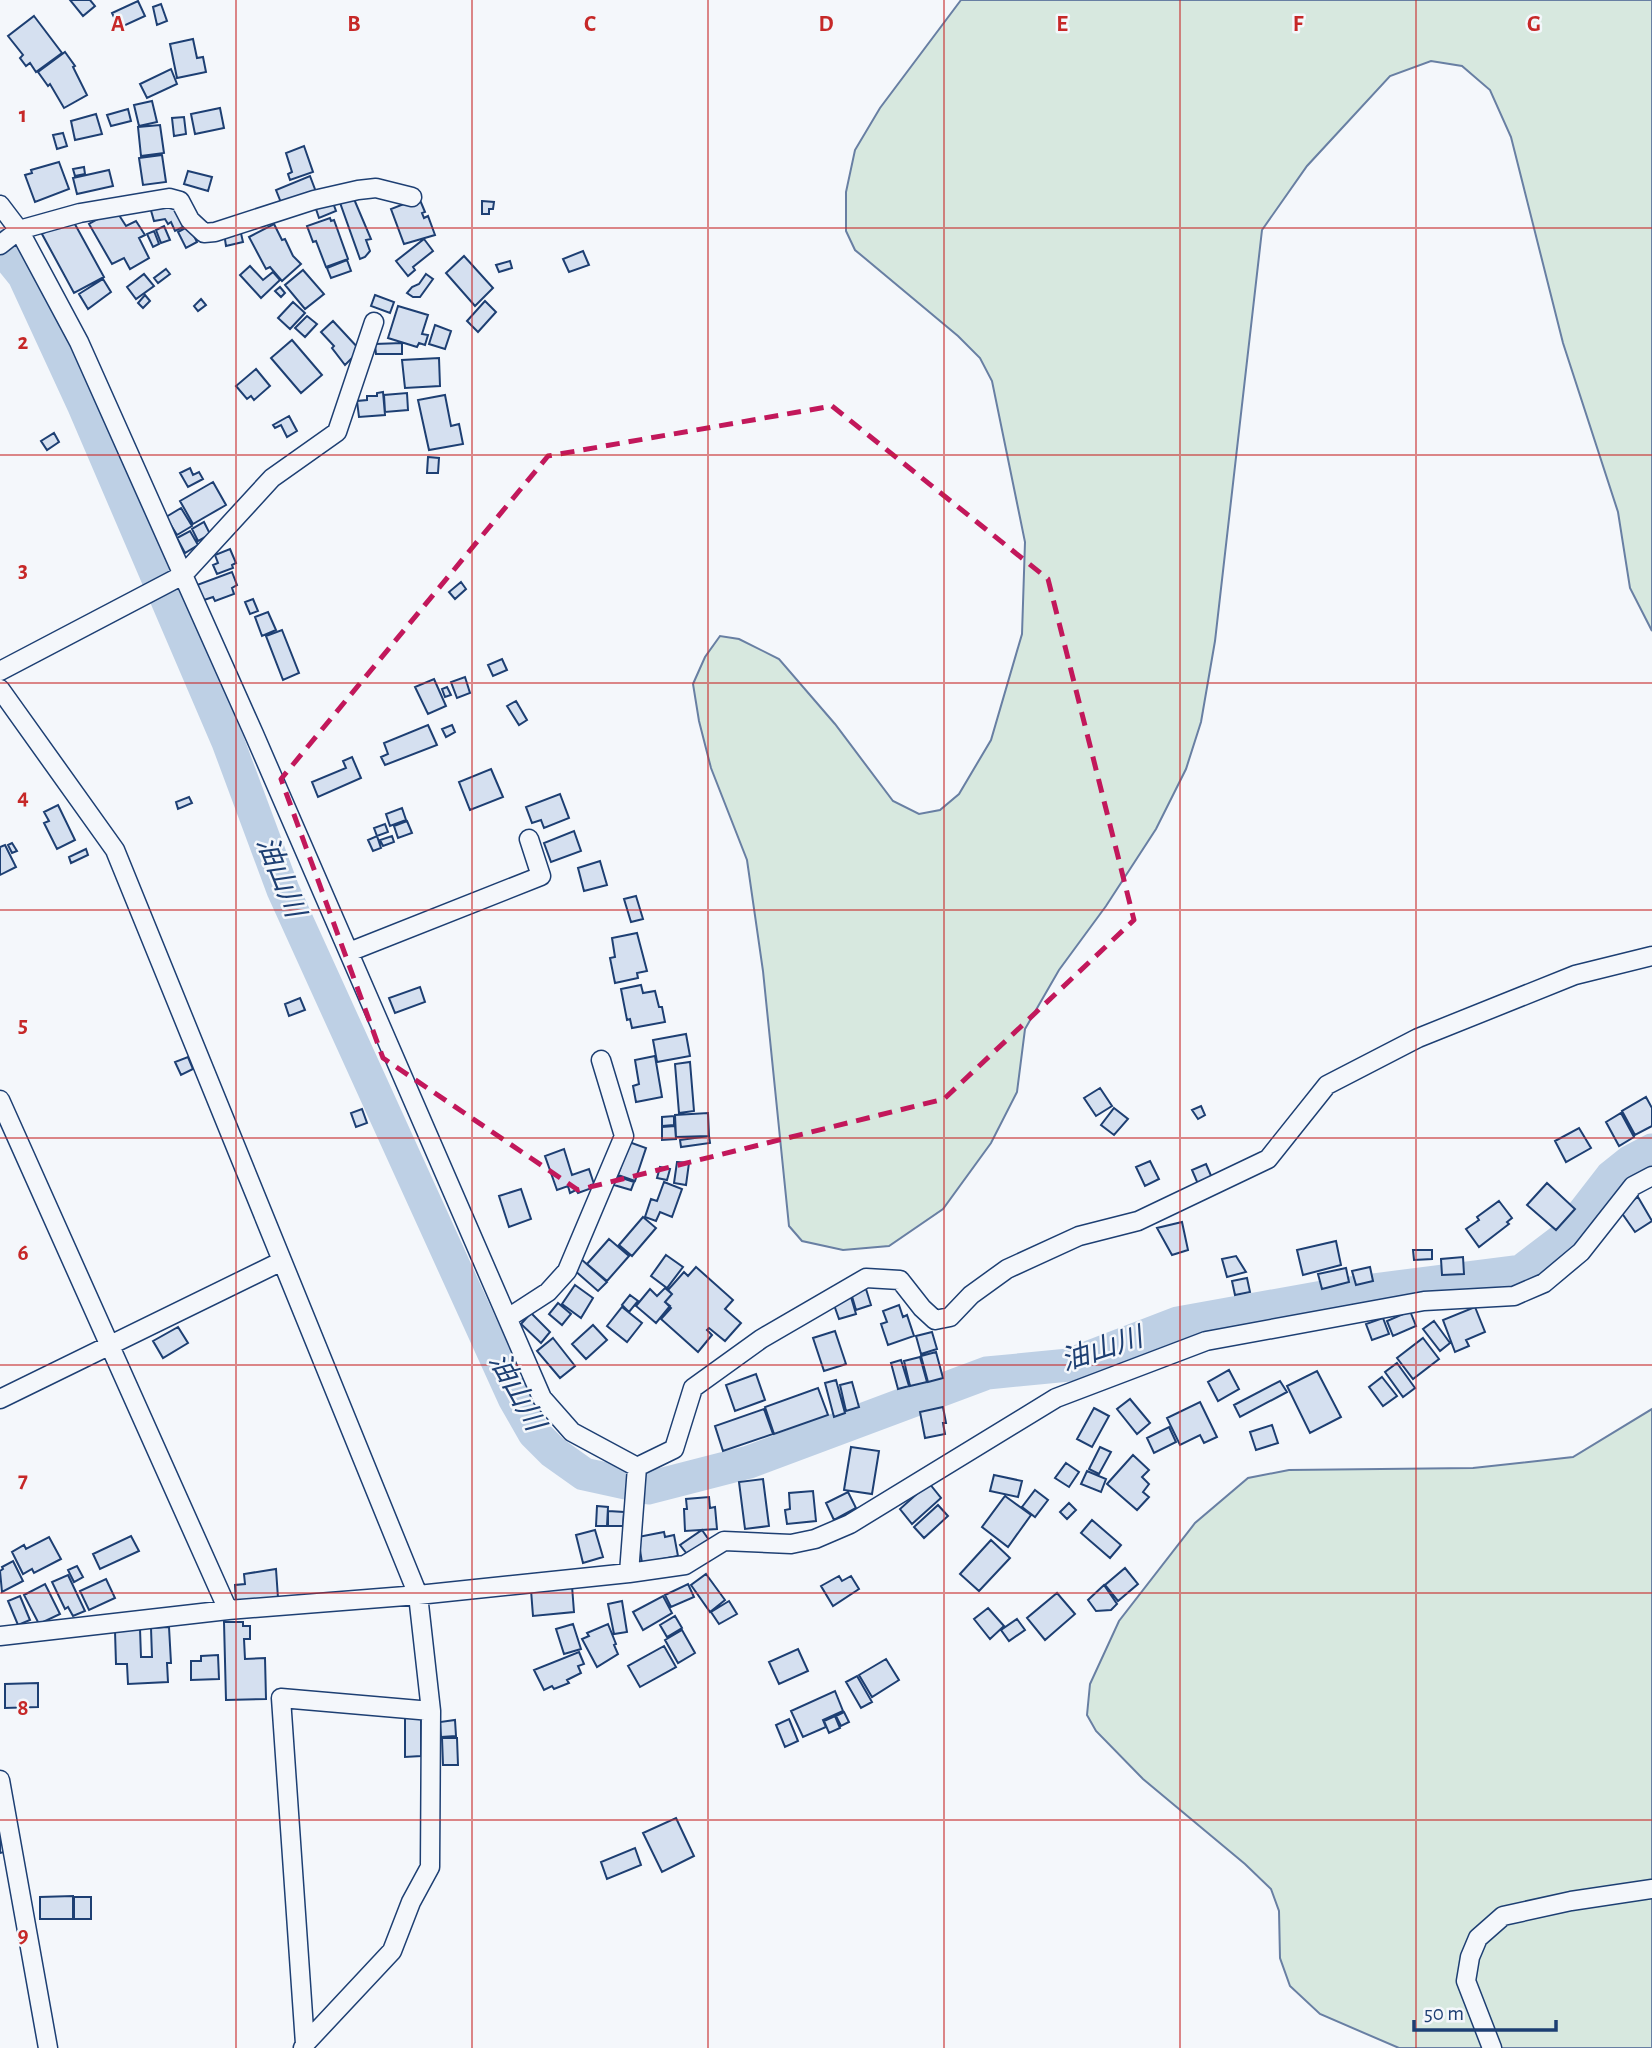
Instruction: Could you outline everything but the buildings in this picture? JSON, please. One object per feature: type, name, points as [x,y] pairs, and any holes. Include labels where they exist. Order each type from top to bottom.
[{"type":"street","points":[[0,245],[19,230],[80,213],[169,198],[180,201],[190,220],[204,233],[215,232],[314,200],[358,190],[376,188],[412,197]]},
{"type":"street","points":[[0,205],[19,230],[79,342],[349,952],[542,1398],[572,1432],[637,1467]]},
{"type":"street","points":[[0,671],[183,575],[272,478],[337,432],[374,322]]},
{"type":"street","points":[[0,689],[115,850],[418,1595],[430,1711],[430,1867],[411,1902],[392,1951],[304,2046]]},
{"type":"street","points":[[349,952],[541,876],[530,839]]},
{"type":"street","points":[[637,1467],[674,1449],[693,1388],[761,1339],[866,1278],[900,1280],[935,1320],[950,1317],[971,1294],[1007,1269],[1079,1236],[1138,1221],[1268,1159],[1327,1085],[1418,1038],[1575,975],[1652,956]]},
{"type":"street","points":[[509,1318],[548,1292],[567,1271],[624,1136],[601,1060]]},
{"type":"street","points":[[0,1100],[228,1610]]},
{"type":"street","points":[[0,1636],[228,1610],[418,1595],[629,1573],[685,1565],[724,1541],[791,1544],[816,1539],[850,1524],[1056,1398],[1206,1341],[1424,1301],[1514,1296],[1544,1283],[1581,1252],[1633,1186],[1652,1176]]},
{"type":"street","points":[[0,1399],[282,1261]]},
{"type":"street","points":[[629,1573],[637,1467]]},
{"type":"street","points":[[304,2046],[281,1698],[430,1711]]},
{"type":"street","points":[[0,1780],[48,2048]]},
{"type":"street","points":[[1492,2048],[1466,1981],[1470,1957],[1478,1937],[1503,1916],[1571,1901],[1652,1889]]},
{"type":"highlighted area","points":[[832,406],[1048,579],[1134,920],[944,1099],[578,1190],[383,1058],[281,779],[548,456]]},
{"type":"shaded area","points":[[961,0],[1652,0],[1652,631],[1630,588],[1618,512],[1563,343],[1511,137],[1490,90],[1462,66],[1431,61],[1390,76],[1307,166],[1262,230],[1215,641],[1201,722],[1186,769],[1156,829],[1106,906],[1059,970],[1025,1029],[1017,1092],[991,1143],[943,1209],[889,1246],[843,1250],[802,1241],[789,1226],[763,971],[747,860],[711,768],[693,684],[705,657],[720,636],[739,639],[779,659],[835,724],[893,801],[919,814],[940,810],[959,794],[991,740],[1022,634],[1025,542],[992,381],[980,358],[958,336],[855,250],[846,231],[846,192],[855,150],[880,108]]},
{"type":"shaded area","points":[[1652,1409],[1652,2048],[1399,2048],[1320,2014],[1290,1986],[1280,1958],[1279,1911],[1271,1889],[1143,1779],[1096,1731],[1087,1715],[1090,1684],[1119,1621],[1195,1523],[1248,1478],[1289,1470],[1473,1468],[1573,1457]]},
{"type":"waterway","name":"油山川","points":[[0,246],[24,276],[83,404],[228,742],[283,890],[514,1398],[534,1433],[553,1452],[584,1474],[648,1488],[749,1462],[987,1373],[1069,1365],[1178,1323],[1334,1295],[1521,1271],[1563,1239],[1611,1177],[1631,1161],[1652,1150]]}]
